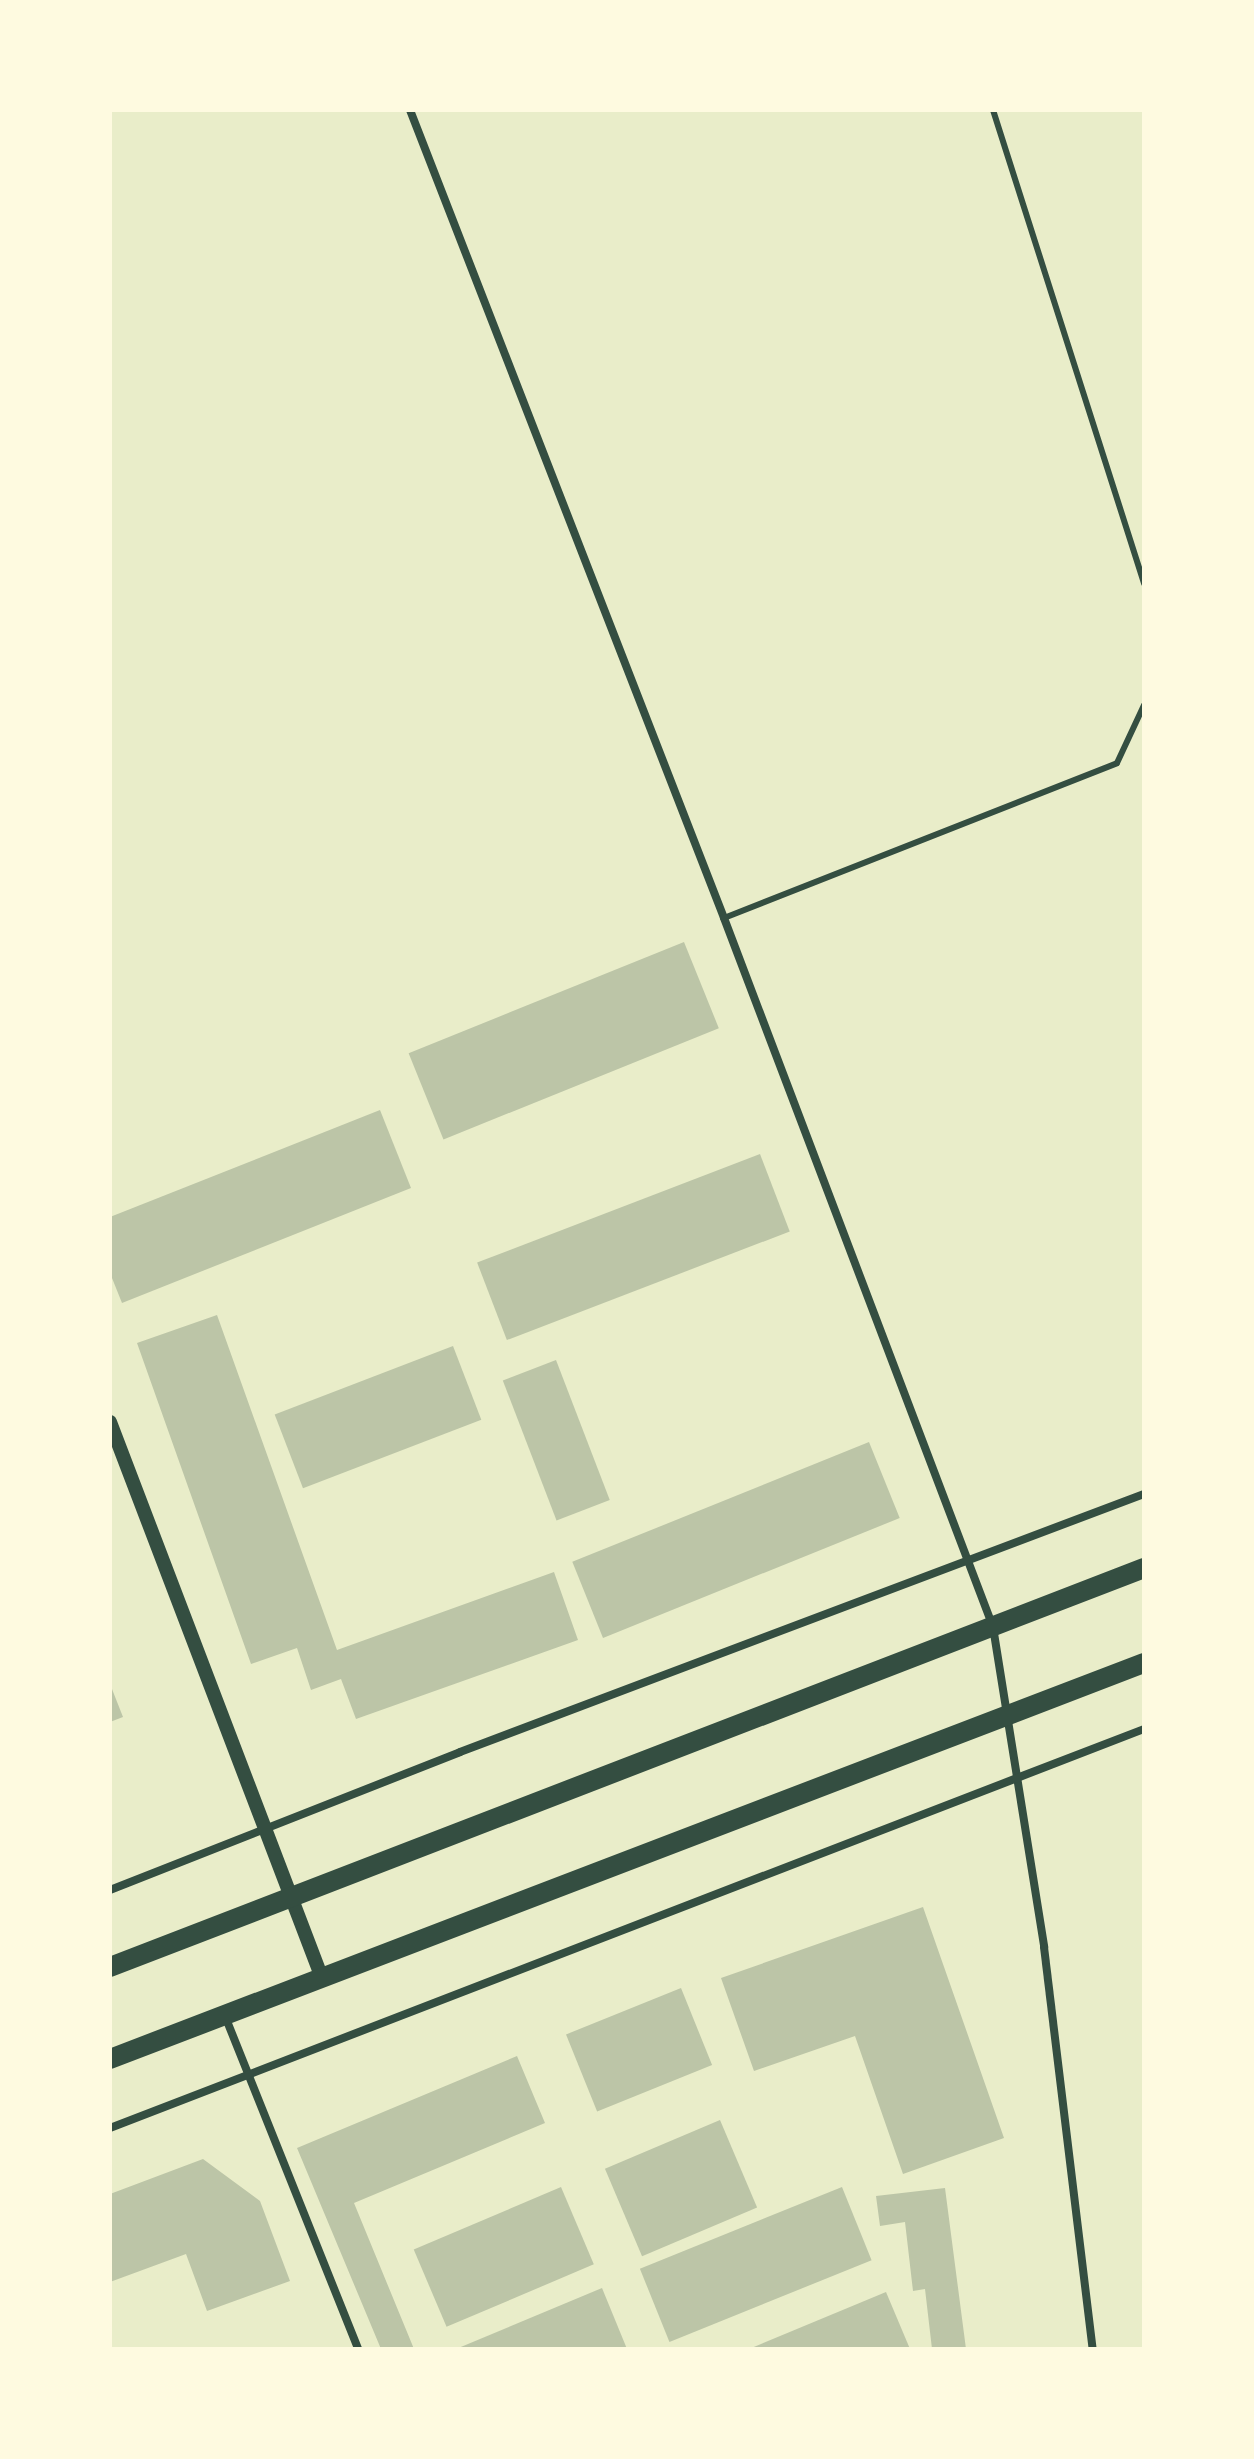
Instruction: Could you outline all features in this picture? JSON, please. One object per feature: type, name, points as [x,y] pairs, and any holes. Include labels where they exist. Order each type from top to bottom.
[{"type":"main road","points":[[110,1967],[1144,1568]]},
{"type":"main road","points":[[110,2059],[1144,1663]]},
{"type":"street","points":[[410,110],[724,918],[993,1627],[1044,1947],[1093,2349]]},
{"type":"street","points":[[110,1422],[322,1978]]},
{"type":"street","points":[[110,1890],[267,1831],[460,1752],[967,1558],[1144,1494]]},
{"type":"street","points":[[110,2128],[1144,1729]]},
{"type":"street","points":[[225,2015],[358,2349]]},
{"type":"lane","points":[[993,110],[1144,584]]},
{"type":"lane","points":[[724,918],[1117,763],[1144,705]]},
{"type":"building","points":[[684,942],[719,1028],[443,1139],[409,1053]]},
{"type":"building","points":[[380,1110],[411,1188],[122,1303],[110,1273],[110,1217]]},
{"type":"building","points":[[760,1154],[790,1231],[507,1340],[477,1263]]},
{"type":"building","points":[[217,1315],[337,1650],[554,1572],[578,1640],[356,1719],[341,1679],[311,1690],[297,1648],[251,1664],[137,1343]]},
{"type":"building","points":[[453,1346],[481,1420],[303,1488],[275,1414]]},
{"type":"building","points":[[556,1360],[610,1500],[557,1520],[503,1380]]},
{"type":"building","points":[[869,1442],[900,1518],[603,1638],[572,1562]]},
{"type":"building","points":[[110,1684],[123,1717],[110,1722]]},
{"type":"building","points":[[923,1907],[1004,2138],[903,2174],[855,2036],[754,2071],[721,1978]]},
{"type":"building","points":[[681,1988],[712,2065],[597,2111],[566,2034]]},
{"type":"building","points":[[517,2056],[545,2123],[354,2203],[414,2349],[381,2349],[297,2148]]},
{"type":"building","points":[[720,2120],[757,2207],[642,2256],[605,2169]]},
{"type":"building","points":[[203,2159],[260,2201],[290,2281],[207,2311],[186,2254],[110,2282],[110,2194]]},
{"type":"building","points":[[561,2187],[594,2264],[447,2327],[414,2250]]},
{"type":"building","points":[[842,2187],[872,2260],[669,2342],[640,2269]]},
{"type":"building","points":[[945,2188],[966,2349],[932,2349],[925,2289],[913,2291],[905,2222],[880,2226],[876,2196]]},
{"type":"building","points":[[602,2288],[627,2349],[456,2349]]},
{"type":"building","points":[[886,2292],[910,2349],[749,2349]]}]
